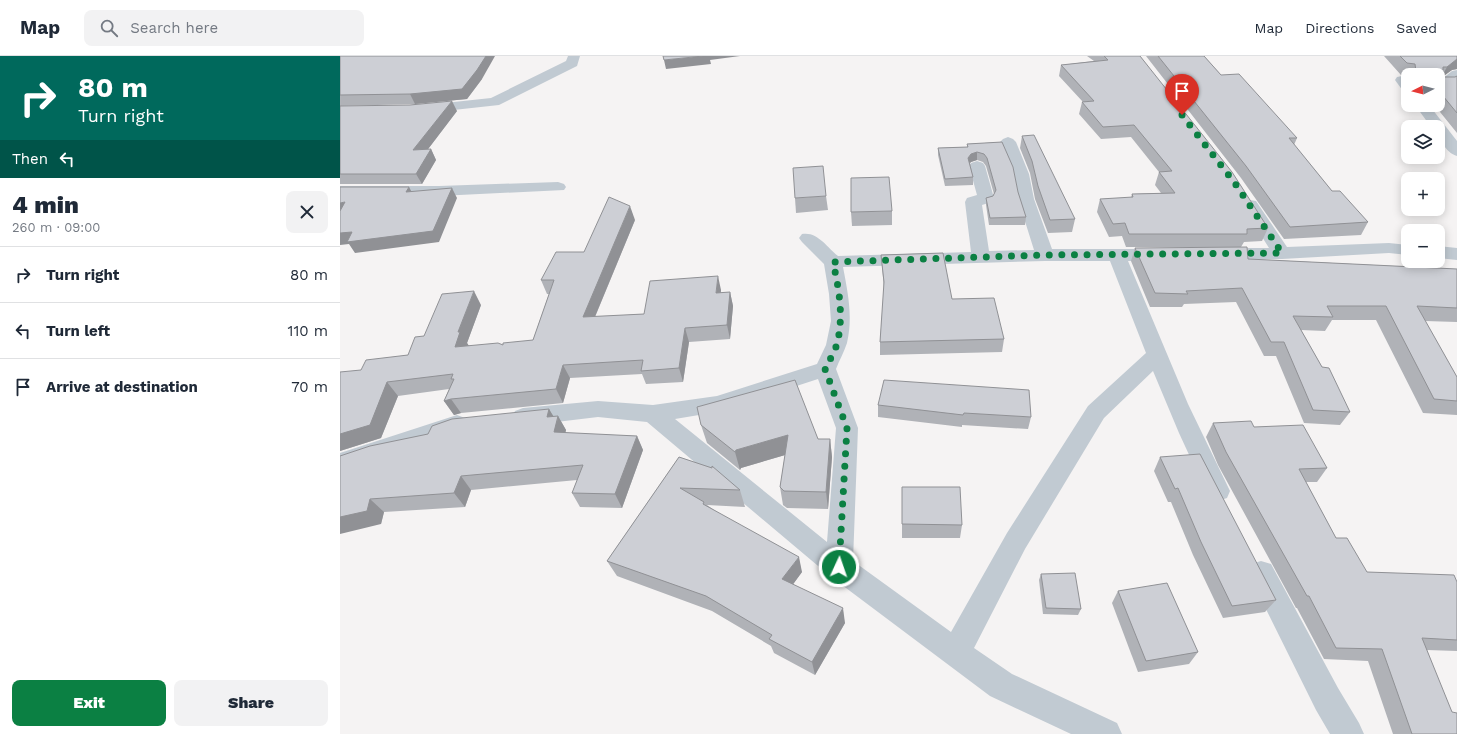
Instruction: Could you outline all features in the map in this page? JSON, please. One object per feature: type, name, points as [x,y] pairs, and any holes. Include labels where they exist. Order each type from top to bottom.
[{"type":"street","points":[[415,110],[494,102],[572,63],[574,56]]},
{"type":"street","points":[[1445,83],[1457,74]]},
{"type":"street","points":[[1427,112],[1457,151]]},
{"type":"street","points":[[1008,142],[1021,174],[1026,199],[1045,255]]},
{"type":"street","points":[[978,166],[986,198],[974,202],[981,257]]},
{"type":"street","points":[[340,191],[439,191],[558,187]]},
{"type":"street","points":[[1243,195],[1282,253]]},
{"type":"street","points":[[808,238],[833,262],[839,294],[841,321],[836,346],[825,369],[847,428],[839,567]]},
{"type":"street","points":[[1204,254],[1282,253],[1389,248],[1401,249]]},
{"type":"street","points":[[1445,253],[1457,254]]},
{"type":"street","points":[[833,262],[1045,255],[1173,254]]},
{"type":"street","points":[[1117,255],[1206,468],[1228,510]]},
{"type":"street","points":[[956,652],[1016,541],[1096,412],[1158,354]]},
{"type":"street","points":[[506,418],[598,409],[652,414],[717,404],[825,369]]},
{"type":"street","points":[[652,414],[839,567],[1001,685],[1106,734]]},
{"type":"street","points":[[340,463],[461,423],[476,421]]},
{"type":"street","points":[[1250,552],[1348,734]]},
{"type":"building","points":[[340,56],[486,56],[462,89],[410,94],[340,95]]},
{"type":"building","points":[[663,56],[703,56],[664,60]]},
{"type":"building","points":[[1104,56],[1140,56],[1232,172],[1268,228],[1247,229],[1247,234],[1129,234],[1125,223],[1113,224],[1100,199],[1133,197],[1132,194],[1175,193],[1159,172],[1172,171],[1134,125],[1103,127],[1082,102],[1094,101],[1061,65],[1108,60]]},
{"type":"building","points":[[1158,56],[1204,56],[1221,75],[1239,74],[1297,138],[1289,138],[1332,191],[1340,191],[1368,222],[1290,227],[1246,166]]},
{"type":"building","points":[[1400,56],[1457,56],[1457,59],[1447,67],[1443,68],[1416,68],[1415,64],[1407,63]]},
{"type":"building","points":[[1457,76],[1457,113],[1445,98],[1445,77]]},
{"type":"building","points":[[452,101],[413,150],[431,149],[416,174],[340,174],[340,106],[410,105]]},
{"type":"building","points":[[1034,135],[1075,219],[1050,220],[1038,186],[1032,161],[1022,136]]},
{"type":"building","points":[[1002,142],[1013,167],[1018,192],[1026,217],[990,218],[986,198],[993,196],[996,190],[987,158],[984,154],[977,152],[971,154],[968,158],[973,177],[945,179],[938,148],[968,147],[967,144]]},
{"type":"building","points":[[823,166],[826,196],[795,198],[793,168]]},
{"type":"building","points":[[889,177],[892,211],[851,212],[851,178]]},
{"type":"building","points":[[340,187],[409,187],[406,192],[452,188],[433,231],[347,242],[352,232],[340,233],[340,211],[345,202],[340,203]]},
{"type":"building","points":[[609,197],[630,206],[583,317],[644,314],[650,281],[718,276],[716,293],[730,292],[727,325],[685,328],[679,368],[641,371],[643,360],[563,365],[556,389],[451,399],[444,401],[454,379],[451,379],[453,374],[387,382],[370,425],[340,434],[340,372],[361,370],[366,360],[408,355],[415,337],[424,336],[442,294],[474,291],[458,332],[460,332],[455,347],[498,343],[503,345],[503,343],[533,340],[554,280],[541,280],[556,252],[584,252]]},
{"type":"building","points":[[1247,247],[1248,259],[1401,266],[1401,268],[1457,269],[1457,308],[1417,306],[1457,377],[1457,401],[1434,399],[1386,306],[1327,306],[1333,317],[1293,316],[1322,367],[1329,368],[1350,412],[1313,410],[1284,342],[1271,342],[1242,288],[1186,291],[1188,294],[1155,293],[1135,248]]},
{"type":"building","points":[[943,253],[952,299],[994,298],[1004,339],[880,342],[884,282],[881,255]]},
{"type":"building","points":[[795,380],[818,439],[830,439],[826,492],[784,491],[780,487],[788,435],[736,450],[735,452],[701,425],[697,407]]},
{"type":"building","points":[[884,380],[1029,390],[1031,417],[964,413],[963,415],[878,405]]},
{"type":"building","points":[[549,409],[547,417],[558,416],[554,432],[637,436],[615,494],[572,493],[583,465],[461,476],[454,493],[370,499],[367,511],[340,517],[340,456],[370,446],[428,434],[432,426],[452,419]]},
{"type":"building","points":[[1251,421],[1254,427],[1303,425],[1327,468],[1299,469],[1336,538],[1347,538],[1367,572],[1454,575],[1457,582],[1457,640],[1422,638],[1452,712],[1457,713],[1457,734],[1412,734],[1382,649],[1336,648],[1309,596],[1307,596],[1226,452],[1213,423]]},
{"type":"building","points":[[1200,454],[1276,600],[1232,606],[1201,542],[1178,488],[1175,489],[1160,457]]},
{"type":"building","points":[[679,457],[712,468],[712,466],[740,490],[680,488],[704,502],[703,504],[799,557],[782,579],[843,608],[812,662],[769,639],[772,635],[706,596],[607,561]]},
{"type":"building","points":[[902,487],[960,487],[962,525],[902,524]]},
{"type":"building","points":[[1075,573],[1081,609],[1046,608],[1041,574]]},
{"type":"building","points":[[1167,583],[1198,652],[1146,661],[1118,591]]},
{"type":"route","points":[[839,567],[847,428],[825,369],[836,346],[841,321],[839,294],[833,262],[1045,255],[1282,253],[1234,182],[1182,115]]}]
